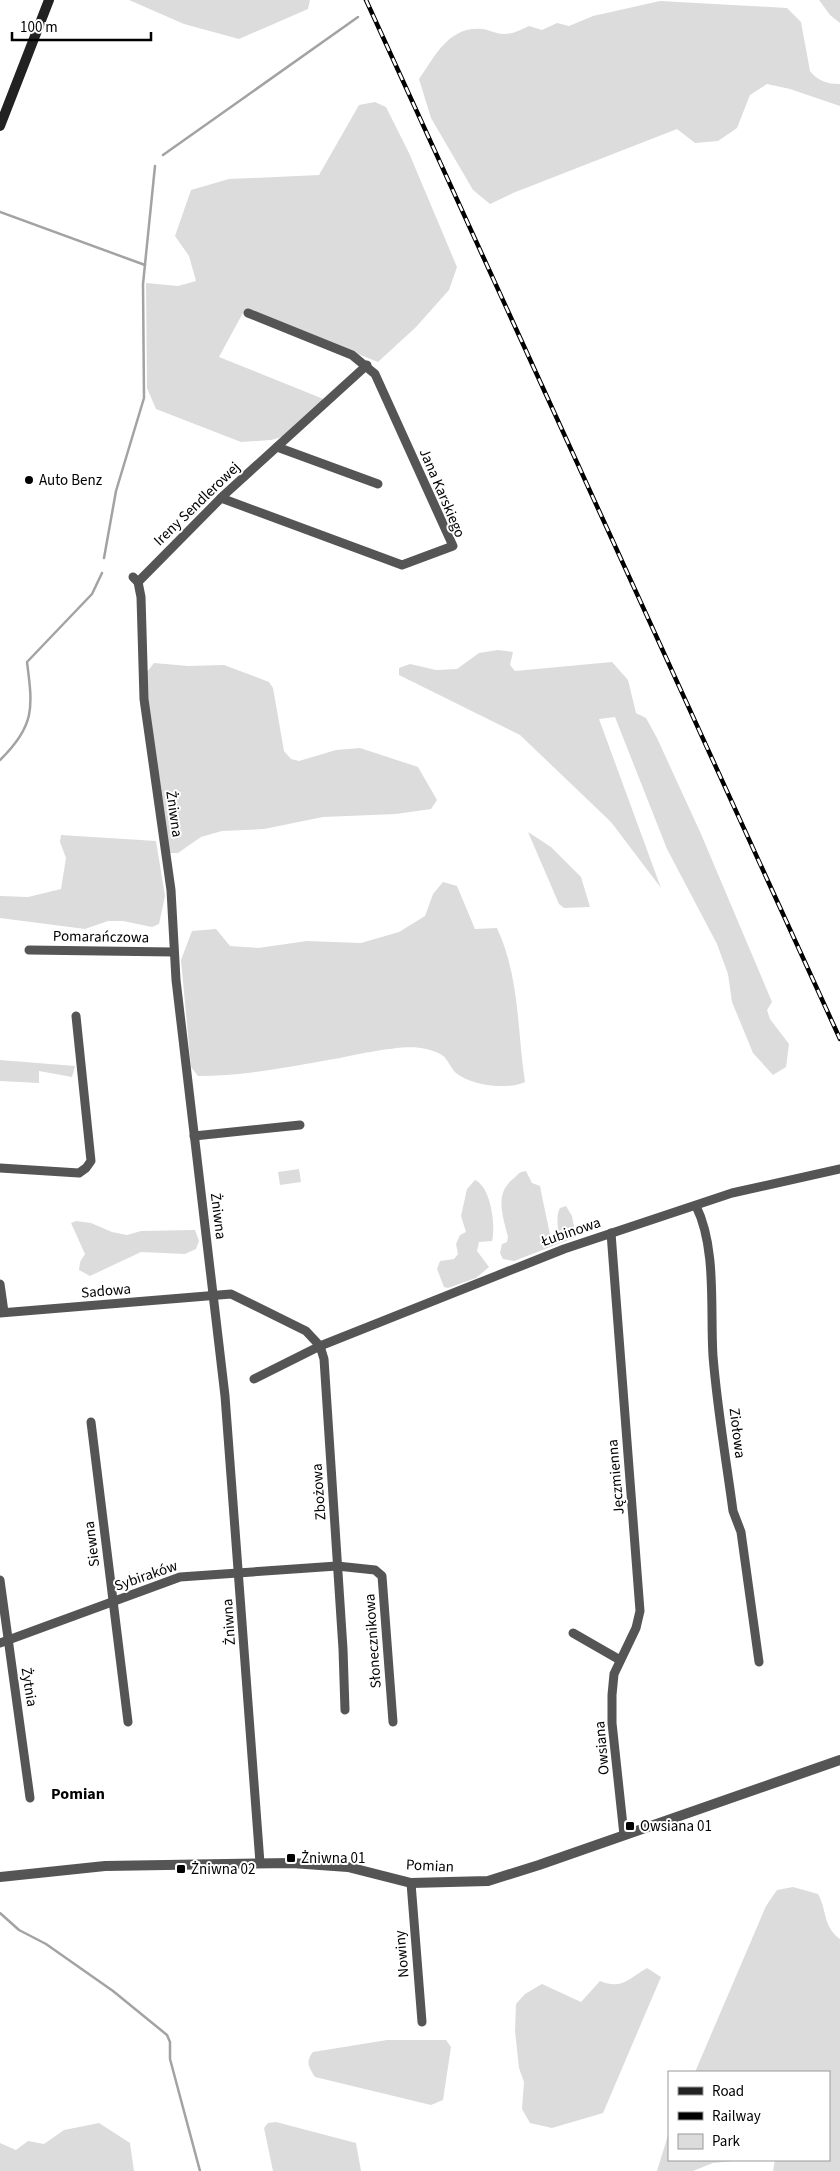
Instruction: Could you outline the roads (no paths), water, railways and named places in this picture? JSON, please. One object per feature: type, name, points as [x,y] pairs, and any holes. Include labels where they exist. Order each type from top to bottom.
[{"type":"main road","points":[[0,126],[49,0]]},
{"type":"street","points":[[248,313],[352,355],[367,366]]},
{"type":"street","name":"Ireny Sendlerowej","points":[[135,580],[367,366]]},
{"type":"street","name":"Jana Karskiego","points":[[222,498],[402,565],[453,546],[375,374],[367,366]]},
{"type":"street","points":[[277,447],[378,484]]},
{"type":"street","name":"Żniwna","points":[[135,580],[143,616],[144,699],[171,890],[173,952],[225,1396],[260,1863]]},
{"type":"street","name":"Pomarańczowa","points":[[29,950],[173,952]]},
{"type":"street","points":[[0,1168],[79,1173],[91,1161],[76,1016]]},
{"type":"street","points":[[194,1136],[300,1125]]},
{"type":"street","name":"Łubinowa","points":[[320,1346],[521,1265],[611,1233],[732,1193],[840,1169]]},
{"type":"street","name":"Ziołowa","points":[[696,1206],[704,1222],[710,1273],[713,1357],[733,1511],[741,1532],[759,1662]]},
{"type":"street","name":"Jęczmienna","points":[[611,1233],[640,1611],[636,1628],[620,1660]]},
{"type":"street","points":[[0,1284],[2,1312]]},
{"type":"street","name":"Sadowa","points":[[2,1312],[214,1294],[236,1296],[306,1331],[320,1346]]},
{"type":"street","points":[[254,1379],[320,1346]]},
{"type":"street","name":"Zbożowa","points":[[320,1346],[324,1359],[345,1710]]},
{"type":"street","name":"Siewna","points":[[91,1422],[128,1722]]},
{"type":"street","name":"Sybiraków","points":[[4,1642],[180,1577],[337,1566]]},
{"type":"street","name":"Słonecznikowa","points":[[337,1566],[375,1570],[382,1576],[393,1722]]},
{"type":"street","name":"Żytnia","points":[[0,1580],[4,1642],[30,1798]]},
{"type":"street","points":[[573,1633],[620,1660]]},
{"type":"street","name":"Owsiana","points":[[620,1660],[614,1674],[612,1723],[624,1835]]},
{"type":"street","name":"Pomian","points":[[0,1877],[105,1866],[260,1863],[340,1865],[411,1883],[488,1881],[840,1760]]},
{"type":"street","name":"Nowiny","points":[[411,1883],[422,2022]]},
{"type":"waterway","points":[[163,155],[358,17]]},
{"type":"waterway","points":[[104,558],[116,491],[144,398],[143,284],[155,166]]},
{"type":"waterway","points":[[0,212],[145,265]]},
{"type":"waterway","points":[[0,760],[20,737],[29,716],[30,692],[27,662],[92,594],[102,573]]},
{"type":"waterway","points":[[0,1913],[19,1930],[46,1944],[113,1991],[167,2035],[170,2042],[170,2059],[200,2171]]},
{"type":"railway","points":[[366,0],[840,1039]]},
{"type":"place","name":"Auto Benz","points":[[29,480]]},
{"type":"place","name":"Owsiana 01","points":[[630,1826]]},
{"type":"place","name":"Żniwna 01","points":[[291,1858]]},
{"type":"place","name":"Żniwna 02","points":[[181,1869]]},
{"type":"district","name":"Pomian","points":[[78,1794]]}]
